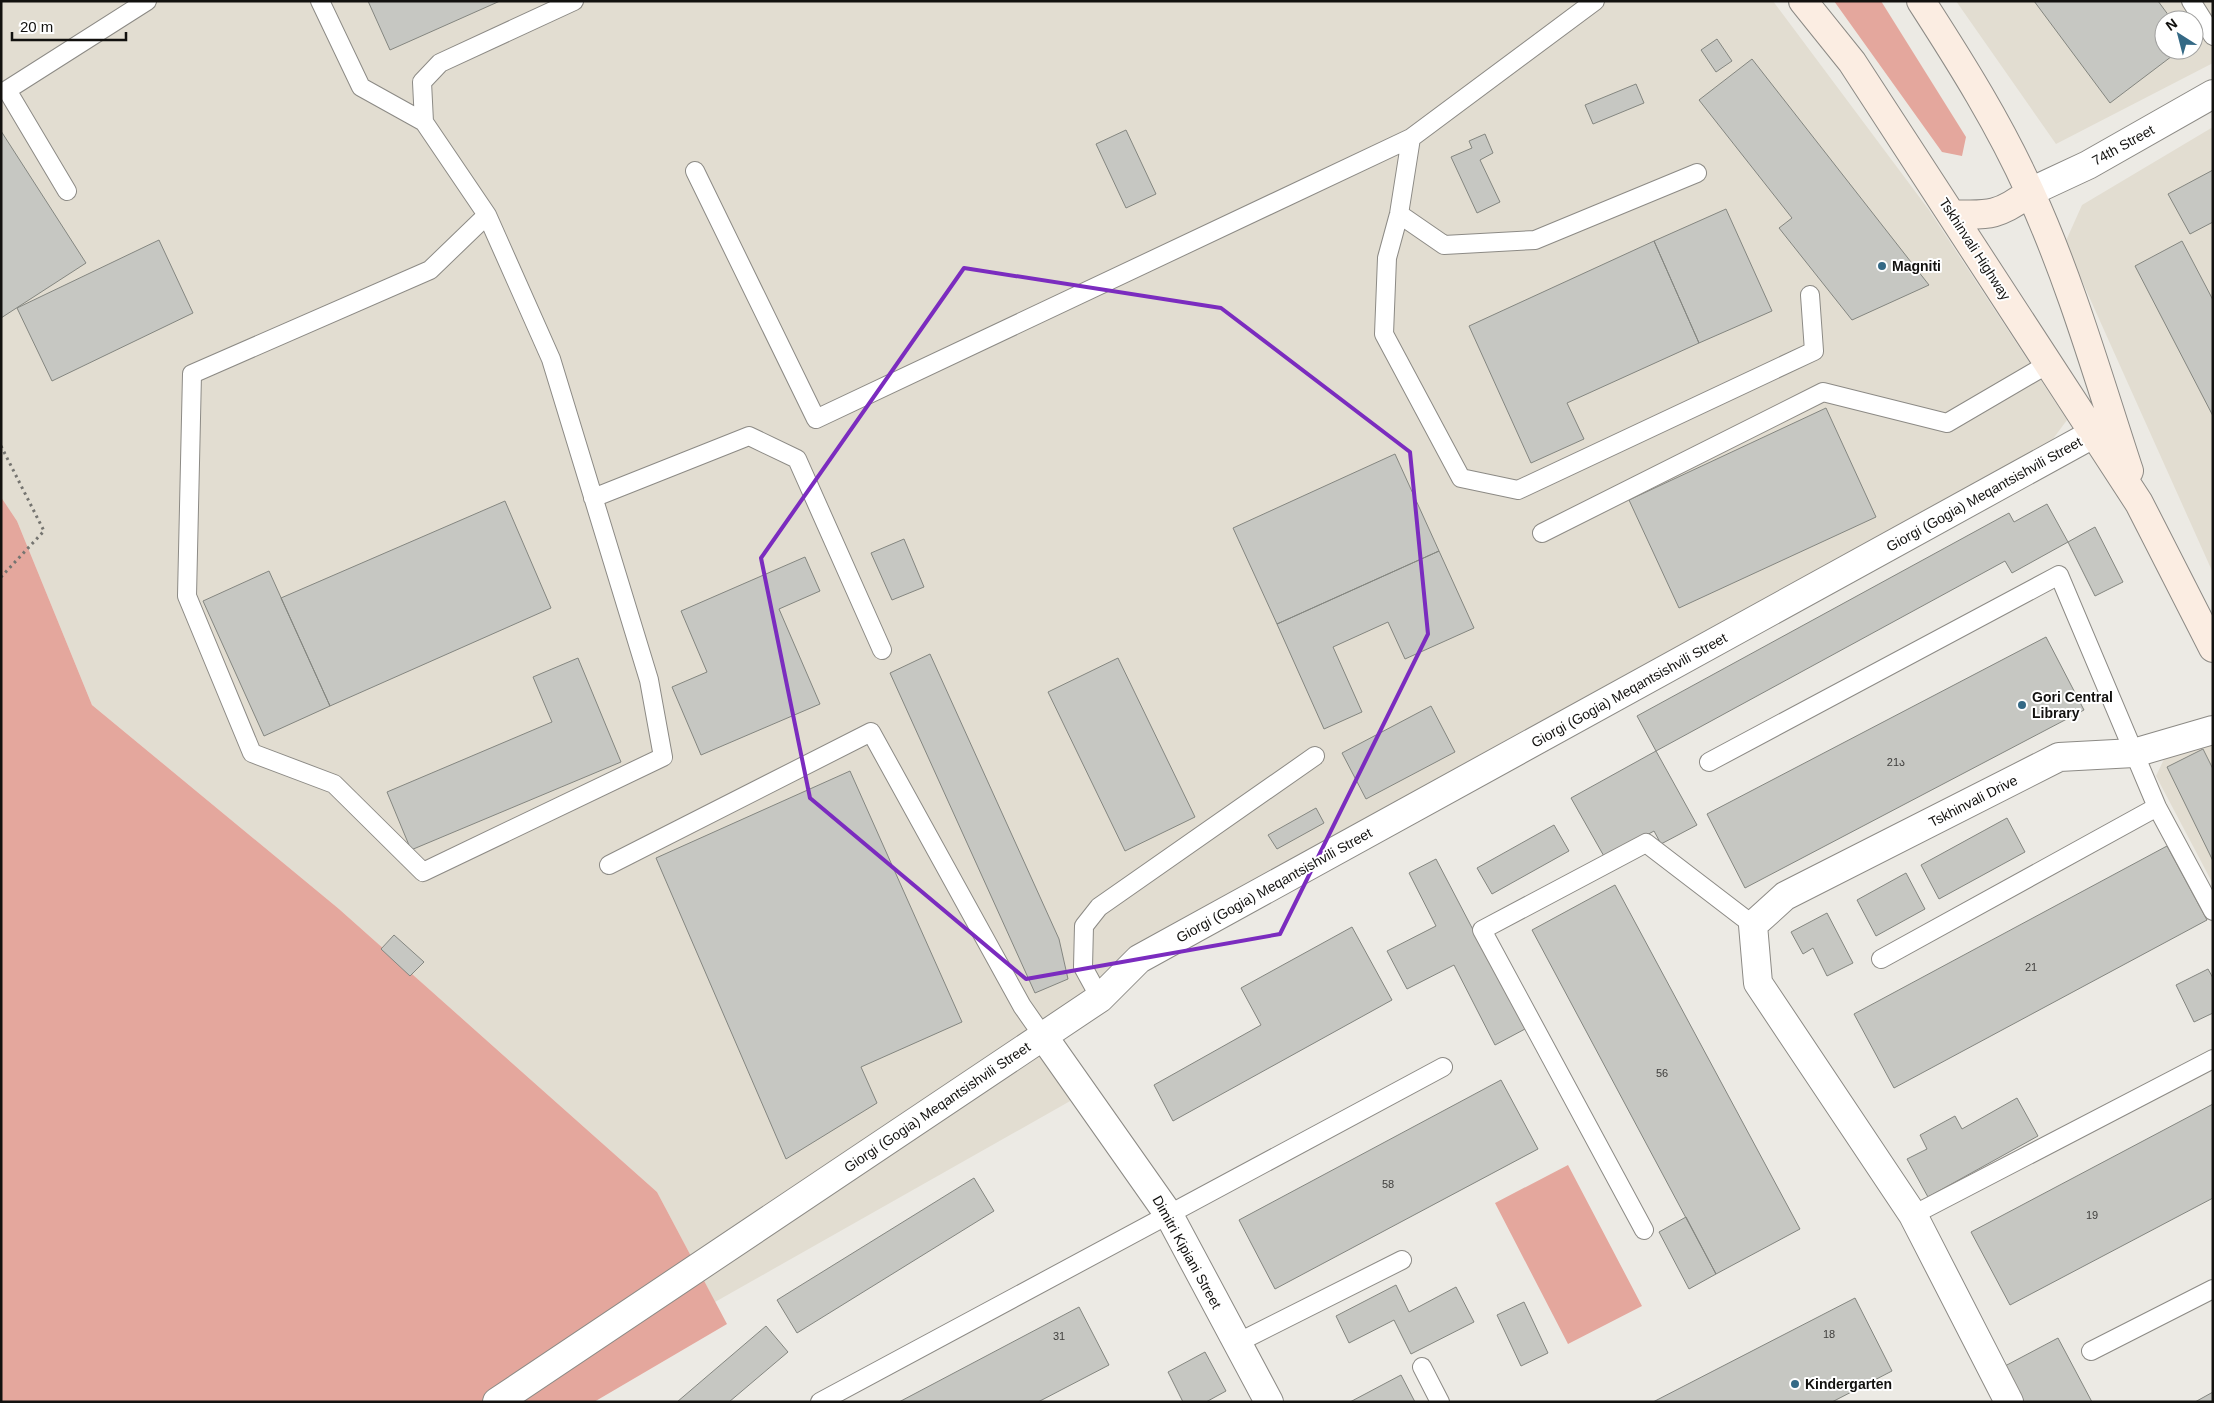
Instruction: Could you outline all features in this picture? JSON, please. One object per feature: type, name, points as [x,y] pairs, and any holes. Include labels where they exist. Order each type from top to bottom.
[{"type":"main road","name":"Tskhinvali Highway","points":[[1803,1],[1852,62],[2139,503],[2213,648]]},
{"type":"main road","name":"Tskhinvali Highway","points":[[1930,5],[1994,118],[2030,192],[2070,291],[2139,503]]},
{"type":"main road","points":[[1952,214],[1983,216],[2010,208],[2030,192]]},
{"type":"street","name":"74th Street","points":[[2030,192],[2088,165],[2213,94]]},
{"type":"street","name":"Giorgi (Gogia) Meqantsishvili Street","points":[[496,1402],[1100,998],[1139,960],[2093,434]]},
{"type":"street","name":"Tskhinvali Drive","points":[[1753,925],[1785,896],[2059,757],[2134,753],[2213,730]]},
{"type":"street","points":[[1753,925],[1758,983],[1913,1215],[2009,1402]]},
{"type":"street","name":"Dimitri Kipiani Street","points":[[1043,1036],[1169,1214],[1269,1402]]},
{"type":"lane","points":[[66,191],[8,90],[147,1]]},
{"type":"lane","points":[[320,1],[361,87],[424,122],[486,215],[551,360],[649,680],[663,757],[423,872],[334,784],[252,753],[187,596],[192,374],[430,270],[486,215]]},
{"type":"lane","points":[[424,122],[422,82],[440,63],[574,1]]},
{"type":"lane","points":[[695,171],[816,419],[1411,138],[1595,1]]},
{"type":"lane","points":[[2192,1],[2213,36]]},
{"type":"lane","points":[[1411,138],[1399,214],[1387,258],[1384,334],[1461,478],[1518,490],[1814,351],[1810,296]]},
{"type":"lane","points":[[1399,214],[1444,245],[1535,240],[1697,173]]},
{"type":"lane","points":[[1542,533],[1823,392],[1947,423],[2048,364]]},
{"type":"lane","points":[[593,498],[749,436],[797,459],[882,650]]},
{"type":"lane","points":[[1709,762],[2059,575],[2157,807],[2213,911]]},
{"type":"lane","points":[[609,865],[872,732],[1022,1006],[1043,1036]]},
{"type":"lane","points":[[1100,998],[1083,967],[1084,926],[1098,907],[1315,756]]},
{"type":"lane","points":[[1881,959],[2157,807]]},
{"type":"lane","points":[[1644,1230],[1482,930],[1646,843],[1753,925]]},
{"type":"lane","points":[[1913,1215],[2213,1059]]},
{"type":"lane","points":[[820,1402],[1443,1067]]},
{"type":"lane","points":[[1237,1343],[1402,1260]]},
{"type":"lane","points":[[2091,1352],[2213,1289]]},
{"type":"lane","points":[[1422,1367],[1440,1402]]},
{"type":"path","points":[[1,446],[44,531],[1,577]]},
{"type":"highlighted area","points":[[964,268],[1221,308],[1410,452],[1428,634],[1280,934],[1026,979],[810,798],[761,558]]},
{"type":"shaded area","points":[[1,1],[1773,1],[1929,210],[2067,420],[2047,447],[1118,959],[1051,1048],[1079,1096],[715,1302],[657,1192],[339,909],[92,705],[17,521],[1,497]]},
{"type":"shaded area","points":[[1834,1],[1881,1],[1966,137],[1962,156],[1942,152]]},
{"type":"shaded area","points":[[1956,1],[2213,1],[2213,63],[2056,144]]},
{"type":"shaded area","points":[[2213,127],[2213,573],[2065,243],[2082,205]]},
{"type":"shaded area","points":[[1,497],[17,521],[92,705],[339,909],[657,1192],[727,1324],[594,1402],[1,1402]]},
{"type":"shaded area","points":[[2213,737],[2213,884],[2156,776],[2165,757]]},
{"type":"shaded area","points":[[1568,1165],[1642,1306],[1568,1344],[1495,1203]]},
{"type":"building","points":[[368,1],[500,1],[390,50]]},
{"type":"building","points":[[2034,1],[2158,1],[2165,10],[2154,10],[2154,60],[2167,60],[2110,103]]},
{"type":"building","points":[[1717,39],[1732,61],[1716,72],[1701,50]]},
{"type":"building","points":[[1752,59],[1929,285],[1852,320],[1779,228],[1792,218],[1699,100]]},
{"type":"building","points":[[1636,84],[1644,103],[1593,124],[1585,105]]},
{"type":"building","points":[[1126,130],[1156,194],[1126,208],[1096,144]]},
{"type":"building","points":[[1,131],[86,263],[1,318]]},
{"type":"building","points":[[1485,134],[1493,153],[1480,160],[1500,202],[1477,213],[1451,157],[1472,148],[1469,141]]},
{"type":"building","points":[[2213,170],[2213,222],[2190,234],[2168,194]]},
{"type":"building","points":[[1726,209],[1772,311],[1699,343],[1654,241]]},
{"type":"building","points":[[159,240],[193,313],[52,381],[17,308]]},
{"type":"building","points":[[1654,241],[1699,343],[1567,403],[1584,439],[1531,463],[1469,326]]},
{"type":"building","points":[[2182,241],[2213,300],[2213,416],[2135,266]]},
{"type":"building","points":[[1826,408],[1876,517],[1679,608],[1629,500]]},
{"type":"building","points":[[1395,454],[1439,551],[1277,624],[1233,528]]},
{"type":"building","points":[[505,501],[551,608],[330,706],[281,598]]},
{"type":"building","points":[[2047,504],[2068,542],[2012,573],[2005,561],[1656,751],[1637,716],[2009,513],[2014,522]]},
{"type":"building","points":[[2095,527],[2123,582],[2095,596],[2068,542]]},
{"type":"building","points":[[904,539],[924,587],[892,600],[871,553]]},
{"type":"building","points":[[1439,551],[1474,628],[1405,659],[1388,622],[1333,647],[1362,712],[1324,729],[1277,624]]},
{"type":"building","points":[[805,557],[820,591],[779,609],[820,704],[701,755],[672,687],[707,672],[681,611]]},
{"type":"building","points":[[269,571],[330,706],[264,736],[203,601]]},
{"type":"building","points":[[2046,637],[2084,710],[1745,888],[1707,814]]},
{"type":"building","points":[[930,654],[1059,939],[1068,979],[1035,993],[890,673]]},
{"type":"building","points":[[578,658],[621,762],[411,850],[387,792],[552,722],[533,677]]},
{"type":"building","points":[[1118,658],[1195,817],[1125,851],[1048,692]]},
{"type":"building","points":[[1431,706],[1455,752],[1366,799],[1342,753]]},
{"type":"building","points":[[2203,749],[2213,769],[2213,861],[2167,767]]},
{"type":"building","points":[[1656,751],[1697,825],[1661,844],[1654,831],[1605,858],[1571,798]]},
{"type":"building","points":[[850,771],[962,1022],[861,1067],[877,1103],[786,1159],[656,858]]},
{"type":"building","points":[[1316,808],[1324,823],[1277,849],[1268,835]]},
{"type":"building","points":[[2007,818],[2025,852],[1939,899],[1921,865]]},
{"type":"building","points":[[1554,825],[1569,851],[1492,894],[1477,868]]},
{"type":"building","points":[[2167,846],[2207,920],[1894,1088],[1854,1014]]},
{"type":"building","points":[[1436,859],[1525,1029],[1495,1045],[1454,965],[1407,989],[1387,951],[1436,926],[1409,873]]},
{"type":"building","points":[[1906,873],[1925,909],[1876,936],[1857,900]]},
{"type":"building","points":[[1615,885],[1800,1229],[1716,1274],[1532,930]]},
{"type":"building","points":[[1827,913],[1853,963],[1827,976],[1813,948],[1803,954],[1791,932]]},
{"type":"building","points":[[1352,927],[1392,1000],[1173,1121],[1154,1085],[1261,1025],[1241,988]]},
{"type":"building","points":[[394,935],[424,962],[410,976],[381,949]]},
{"type":"building","points":[[2208,969],[2213,978],[2213,1013],[2194,1022],[2176,985]]},
{"type":"building","points":[[1501,1080],[1538,1149],[1275,1289],[1239,1220]]},
{"type":"building","points":[[2017,1098],[2038,1136],[1928,1197],[1907,1159],[1927,1149],[1920,1135],[1955,1116],[1962,1129]]},
{"type":"building","points":[[2213,1104],[2213,1198],[2010,1305],[1971,1232]]},
{"type":"building","points":[[974,1178],[994,1211],[797,1333],[777,1300]]},
{"type":"building","points":[[1686,1217],[1716,1274],[1689,1289],[1659,1232]]},
{"type":"building","points":[[1396,1285],[1409,1312],[1456,1287],[1474,1322],[1411,1354],[1394,1320],[1349,1343],[1336,1316]]},
{"type":"building","points":[[1855,1298],[1892,1371],[1832,1402],[1653,1402]]},
{"type":"building","points":[[1524,1302],[1548,1353],[1521,1366],[1497,1315]]},
{"type":"building","points":[[1079,1307],[1109,1365],[1038,1402],[899,1402]]},
{"type":"building","points":[[766,1326],[788,1352],[729,1402],[677,1402]]},
{"type":"building","points":[[2058,1338],[2092,1402],[2024,1402],[2005,1366]]},
{"type":"building","points":[[1205,1352],[1226,1391],[1206,1402],[1183,1402],[1168,1372]]},
{"type":"building","points":[[1401,1375],[1415,1402],[1350,1402]]},
{"type":"building","points":[[2213,1392],[2213,1402],[2195,1402]]},
{"type":"place","name":"Magniti","points":[[1882,266]]},
{"type":"place","name":"Gori Central Library","points":[[2022,705]]},
{"type":"place","name":"Kindergarten","points":[[1795,1384]]}]
